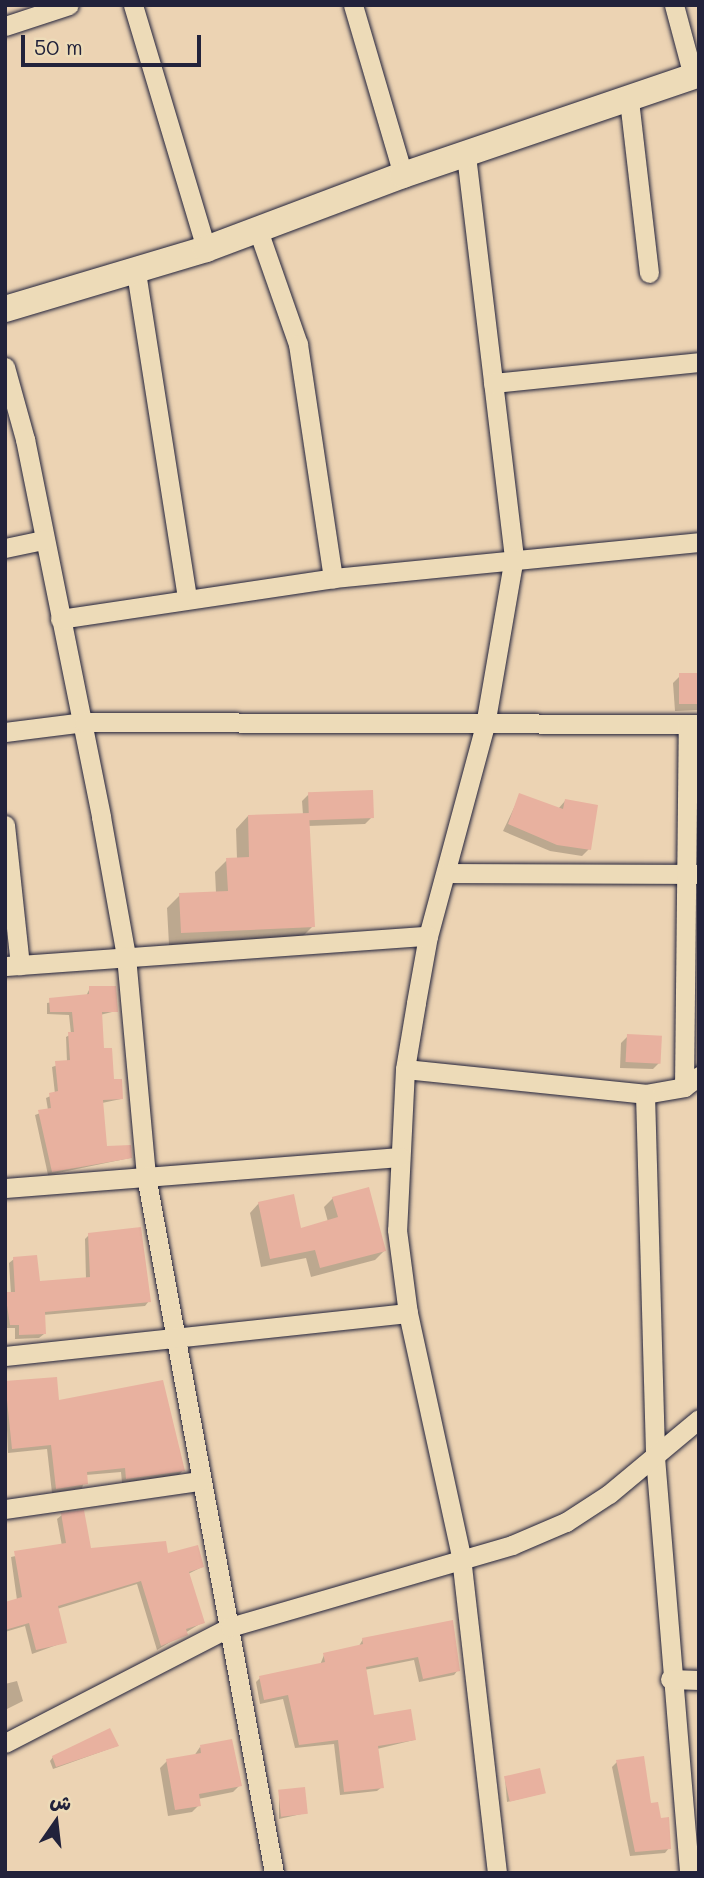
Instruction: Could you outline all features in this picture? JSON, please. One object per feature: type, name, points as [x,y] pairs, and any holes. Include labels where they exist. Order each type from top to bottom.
[{"type":"street","points":[[5,26],[69,5]]},
{"type":"street","points":[[133,5],[206,249]]},
{"type":"street","points":[[354,5],[403,175]]},
{"type":"street","points":[[5,309],[206,249],[403,175],[696,75],[674,5]]},
{"type":"street","points":[[629,100],[649,273]]},
{"type":"street","points":[[466,155],[514,557],[485,725],[428,936],[405,1069],[397,1230],[408,1313],[461,1557],[497,1873]]},
{"type":"street","points":[[258,230],[298,344],[333,578]]},
{"type":"street","points":[[136,272],[187,599]]},
{"type":"street","points":[[493,383],[699,362]]},
{"type":"street","points":[[5,367],[25,439],[60,619],[84,722],[126,957],[146,1176],[177,1339],[199,1481],[230,1628],[274,1873]]},
{"type":"street","points":[[5,548],[44,540]]},
{"type":"street","points":[[60,619],[333,578],[514,557],[699,542]]},
{"type":"street","points":[[5,732],[84,722],[693,724],[692,1082],[645,1094],[405,1069]]},
{"type":"street","points":[[5,825],[13,966],[428,936]]},
{"type":"street","points":[[447,873],[693,874]]},
{"type":"street","points":[[645,1094],[655,1457],[670,1679],[690,1872]]},
{"type":"street","points":[[5,1188],[400,1157]]},
{"type":"street","points":[[5,1356],[408,1313]]},
{"type":"street","points":[[5,1743],[230,1628],[461,1557],[512,1545],[566,1522],[655,1457],[699,1419]]},
{"type":"street","points":[[5,1509],[199,1481]]},
{"type":"street","points":[[670,1679],[699,1680]]},
{"type":"building","points":[[679,673],[699,673],[699,704],[679,704]]},
{"type":"building","points":[[373,790],[374,818],[309,820],[308,792]]},
{"type":"building","points":[[519,793],[563,809],[565,799],[598,805],[591,850],[557,845],[508,824]]},
{"type":"building","points":[[309,813],[315,927],[181,933],[179,893],[228,891],[226,858],[249,857],[248,815]]},
{"type":"building","points":[[89,986],[116,986],[118,1012],[102,1012],[104,1048],[112,1048],[114,1079],[122,1079],[123,1099],[103,1100],[107,1146],[131,1145],[132,1158],[52,1172],[38,1110],[51,1108],[49,1093],[58,1091],[55,1061],[70,1060],[68,1032],[74,1032],[72,1012],[50,1012],[49,998],[89,994]]},
{"type":"building","points":[[627,1034],[662,1036],[660,1064],[626,1062]]},
{"type":"building","points":[[369,1187],[386,1251],[320,1268],[315,1250],[270,1259],[258,1202],[294,1194],[301,1228],[338,1217],[332,1197]]},
{"type":"building","points":[[141,1227],[151,1302],[45,1312],[46,1334],[19,1335],[19,1325],[10,1325],[5,1292],[15,1292],[13,1257],[37,1255],[40,1281],[90,1277],[88,1233]]},
{"type":"building","points":[[57,1377],[59,1400],[163,1380],[185,1471],[126,1479],[125,1468],[87,1472],[88,1484],[56,1489],[51,1445],[12,1449],[5,1381]]},
{"type":"building","points":[[84,1510],[91,1548],[166,1541],[168,1553],[198,1545],[204,1567],[189,1572],[205,1623],[186,1629],[188,1635],[161,1646],[141,1581],[58,1606],[67,1643],[36,1650],[29,1623],[5,1630],[5,1602],[22,1597],[14,1551],[66,1543],[61,1513]]},
{"type":"building","points":[[453,1620],[460,1671],[423,1679],[418,1657],[366,1667],[374,1715],[411,1709],[416,1740],[378,1746],[384,1788],[344,1792],[338,1740],[299,1745],[288,1695],[264,1700],[259,1676],[325,1662],[323,1653],[363,1644],[362,1638]]},
{"type":"building","points":[[110,1728],[119,1746],[56,1767],[52,1756]]},
{"type":"building","points":[[232,1739],[242,1786],[199,1794],[201,1806],[175,1810],[166,1759],[201,1753],[200,1745]]},
{"type":"building","points":[[644,1756],[651,1803],[658,1802],[661,1818],[669,1817],[671,1849],[635,1852],[616,1760]]},
{"type":"building","points":[[540,1768],[546,1793],[510,1802],[504,1776]]},
{"type":"building","points":[[305,1787],[308,1814],[281,1817],[278,1790]]}]
